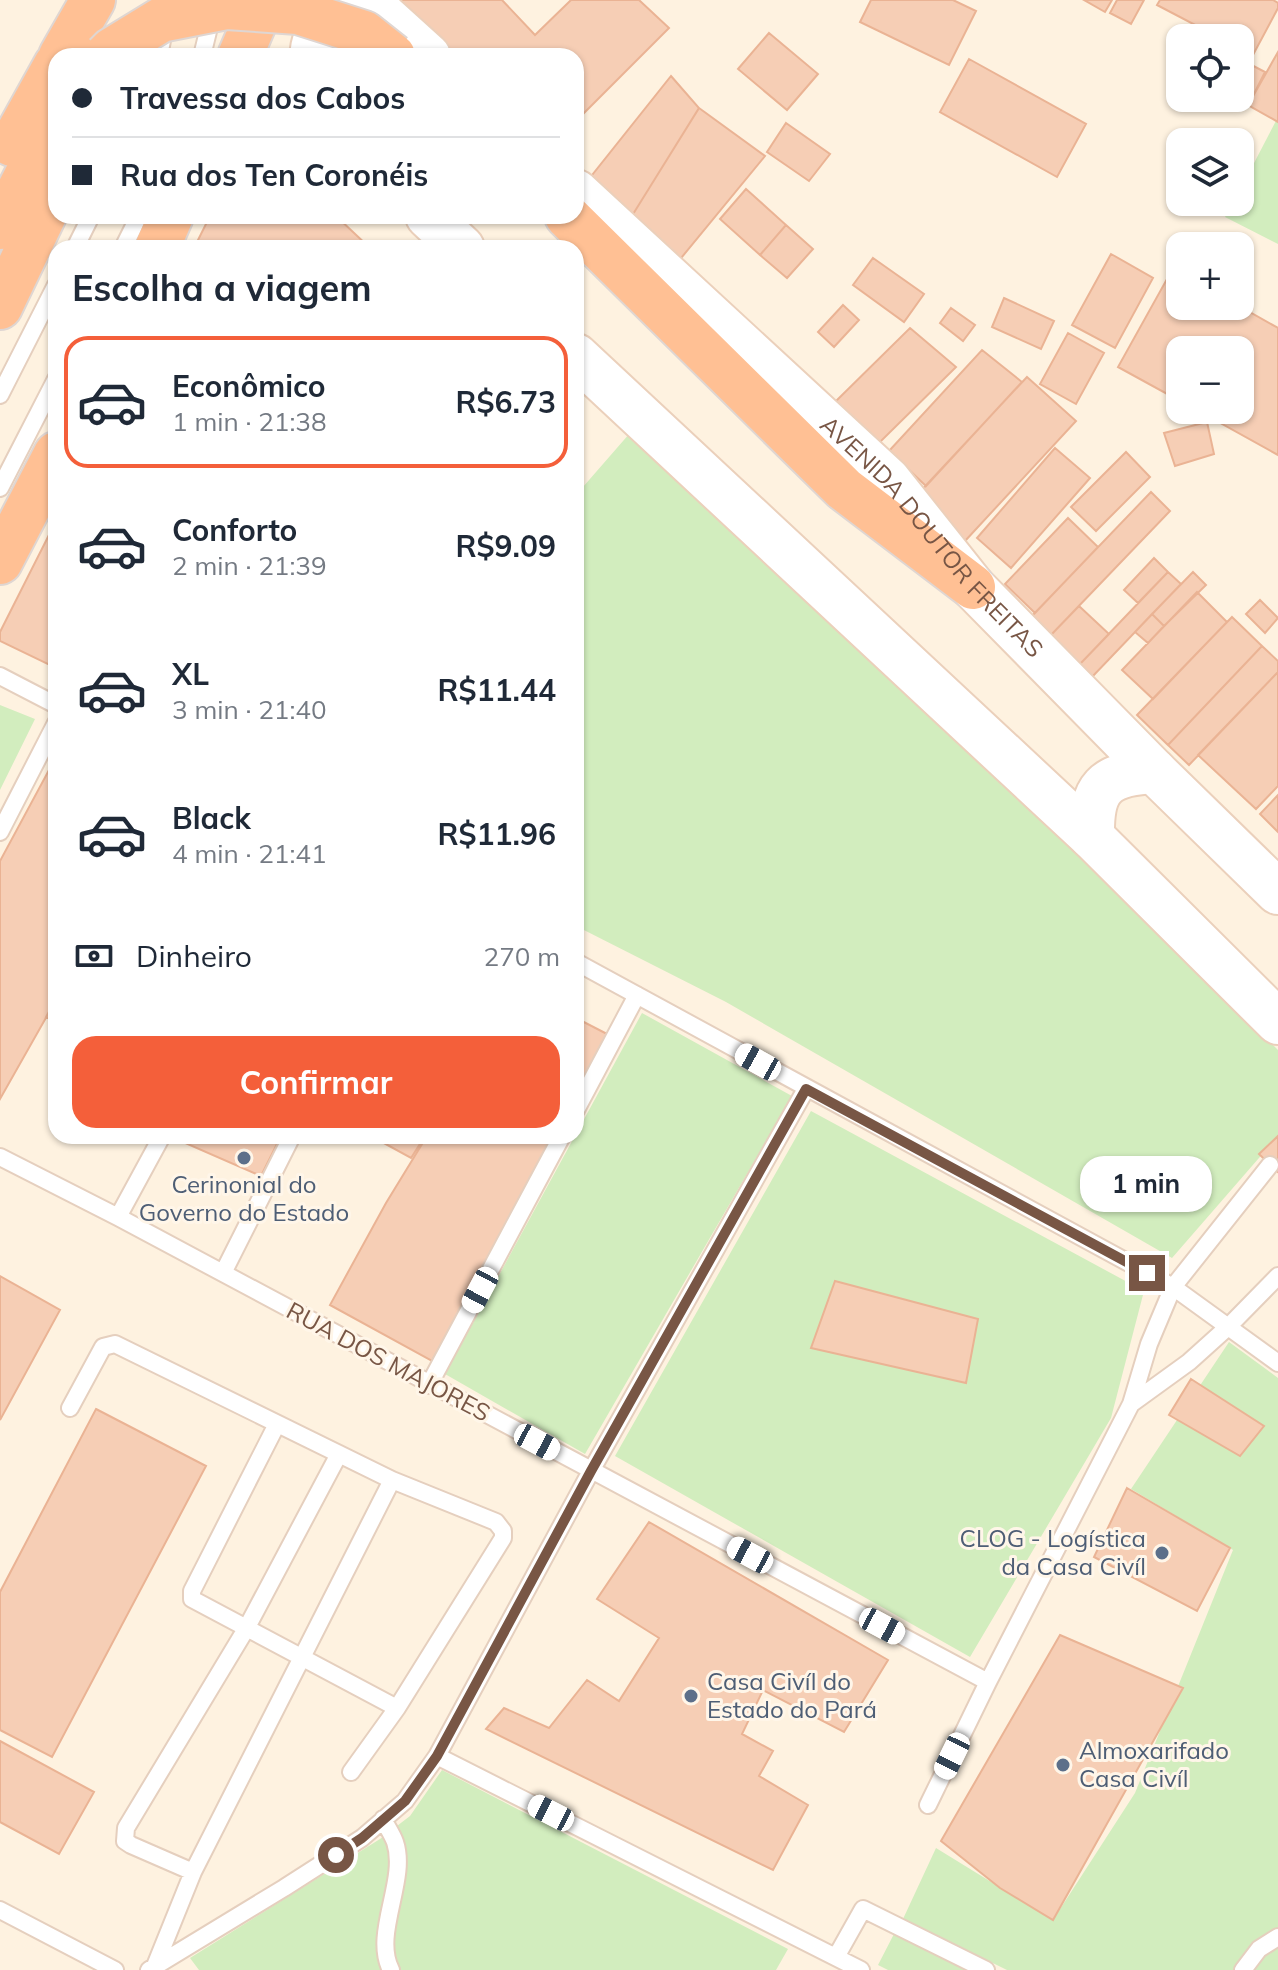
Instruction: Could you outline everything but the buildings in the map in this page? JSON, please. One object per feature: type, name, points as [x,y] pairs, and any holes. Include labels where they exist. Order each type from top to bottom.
[{"type":"highway","points":[[66,48],[93,0]]},
{"type":"highway","points":[[124,48],[145,0]]},
{"type":"highway","points":[[249,48],[264,0]]},
{"type":"highway","points":[[118,48],[161,20],[227,7],[298,12],[364,33],[383,48]]},
{"type":"highway","points":[[0,168],[48,80]]},
{"type":"highway","points":[[0,227],[48,134]]},
{"type":"highway","points":[[0,307],[48,207]]},
{"type":"highway","points":[[575,224],[844,489],[964,580]]},
{"type":"highway","points":[[0,562],[48,469]]},
{"type":"main road","points":[[211,4],[243,48]]},
{"type":"main road","points":[[314,48],[321,25],[332,11],[350,5],[374,6],[419,48]]},
{"type":"main road","name":"AVENIDA DOUTOR FREITAS","points":[[584,199],[888,480],[964,580],[1278,892]]},
{"type":"main road","points":[[436,224],[454,240]]},
{"type":"main road","points":[[584,364],[1092,837],[1278,1022]]},
{"type":"main road","points":[[1092,837],[1092,810],[1098,792],[1120,776],[1154,771]]},
{"type":"lane","points":[[161,48],[171,0]]},
{"type":"lane","points":[[203,48],[211,4]]},
{"type":"lane","points":[[0,395],[48,301]]},
{"type":"lane","points":[[0,488],[48,395]]},
{"type":"lane","points":[[0,676],[48,701]]},
{"type":"lane","points":[[0,832],[48,739]]},
{"type":"lane","points":[[584,966],[1173,1287],[1278,1363]]},
{"type":"lane","points":[[584,1095],[637,995]]},
{"type":"lane","points":[[152,1968],[362,1838],[405,1801],[437,1756],[591,1471],[806,1089]]},
{"type":"lane","points":[[118,1217],[158,1144]]},
{"type":"lane","points":[[223,1273],[288,1144]]},
{"type":"lane","points":[[429,1385],[558,1144]]},
{"type":"lane","name":"RUA DOS MAJORES","points":[[0,1157],[988,1682]]},
{"type":"lane","points":[[928,1805],[1131,1404],[1149,1344],[1173,1287],[1270,1165]]},
{"type":"lane","points":[[1131,1404],[1189,1362],[1278,1276]]},
{"type":"lane","points":[[70,1408],[103,1347],[115,1344],[392,1480],[496,1522],[503,1531],[503,1538],[397,1708],[351,1772]]},
{"type":"lane","points":[[277,1424],[191,1595],[194,1602],[397,1708]]},
{"type":"lane","points":[[193,1872],[131,1845],[125,1841],[125,1833],[246,1629],[339,1454]]},
{"type":"lane","points":[[152,1968],[193,1872],[392,1480]]},
{"type":"lane","points":[[437,1756],[861,1970]]},
{"type":"lane","points":[[383,1819],[396,1843],[397,1862],[386,1943],[387,1962],[391,1970]]},
{"type":"lane","points":[[836,1957],[863,1909],[986,1970]]},
{"type":"lane","points":[[0,1910],[115,1970]]},
{"type":"lane","points":[[1243,1970],[1259,1949],[1278,1937]]},
{"type":"green space","points":[[1278,117],[1278,244],[1225,217],[1254,216],[1254,163]]},
{"type":"green space","points":[[630,433],[949,720],[1278,1050],[1278,1136],[1172,1258],[726,1002],[584,930],[584,486]]},
{"type":"green space","points":[[0,705],[35,719],[0,790]]},
{"type":"green space","points":[[642,1013],[792,1096],[585,1454],[445,1374],[571,1144],[584,1144],[584,1119]]},
{"type":"green space","points":[[811,1111],[1144,1291],[1111,1418],[970,1657],[615,1456]]},
{"type":"green space","points":[[1229,1342],[1278,1378],[1278,1970],[1007,1970],[903,1919],[936,1848],[1053,1920],[1135,1793],[1233,1550],[1131,1489]]},
{"type":"green space","points":[[442,1770],[788,1949],[776,1970],[199,1970],[190,1958],[380,1839],[410,1816]]},
{"type":"green space","points":[[895,1932],[971,1970],[888,1970],[878,1965]]},
{"type":"place","name":"Cerinonial do Governo do Estado","points":[[244,1158]]},
{"type":"place","name":"CLOG - Logística da Casa Civíl","points":[[1162,1553]]},
{"type":"place","name":"Casa Civíl do Estado do Pará","points":[[691,1696]]},
{"type":"place","name":"Almoxarifado Casa Civíl","points":[[1063,1765]]},
{"type":"route","points":[[336,1855],[362,1838],[405,1801],[437,1756],[591,1471],[806,1089],[1147,1273]]}]
